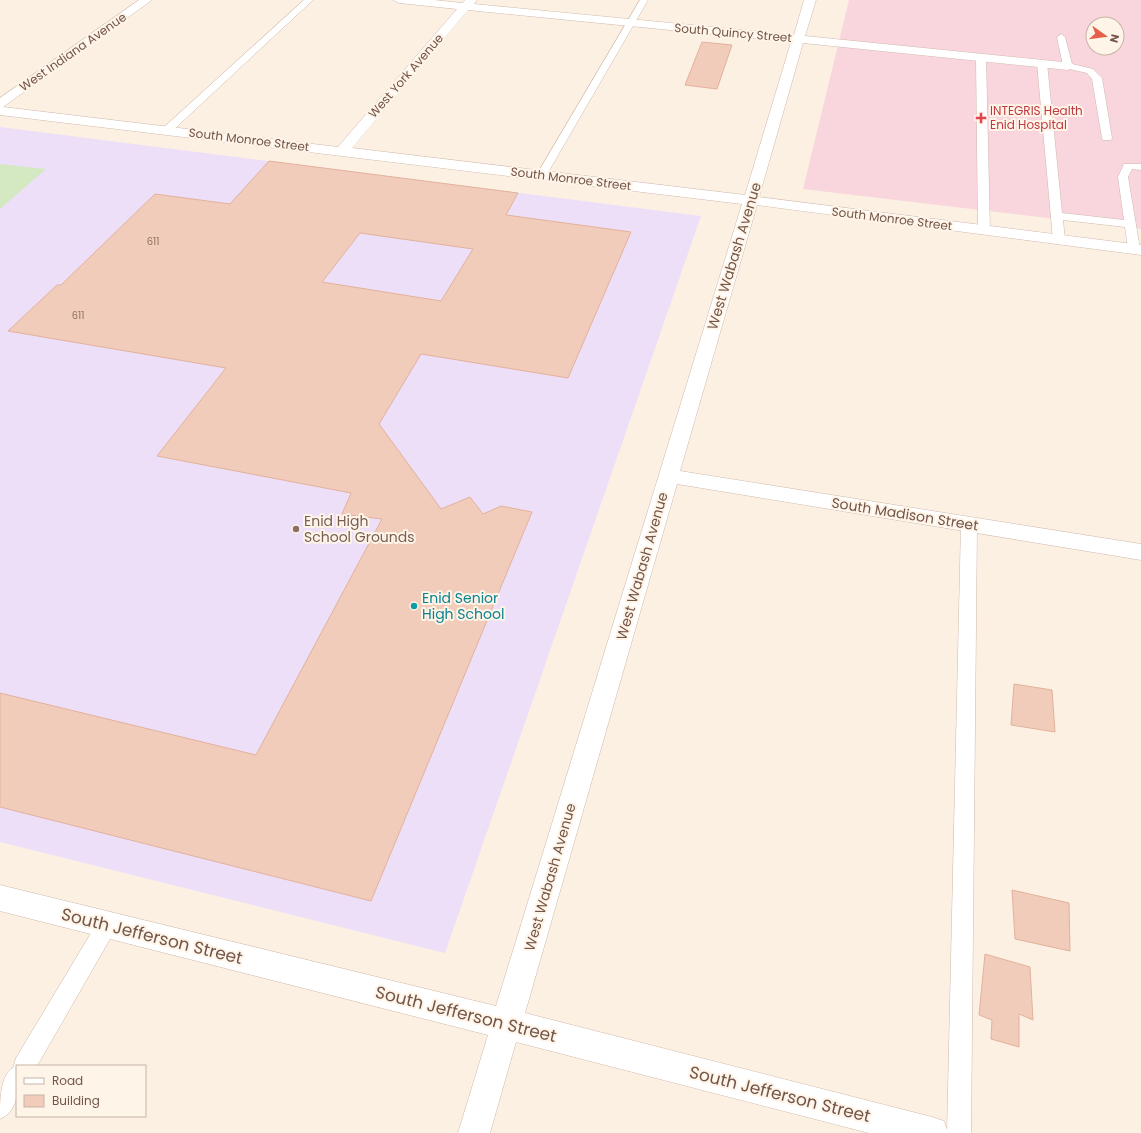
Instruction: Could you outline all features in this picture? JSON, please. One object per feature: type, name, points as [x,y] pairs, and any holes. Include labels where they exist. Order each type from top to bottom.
[{"type":"street","name":"West Indiana Avenue","points":[[0,104],[146,0]]},
{"type":"street","name":"South Quincy Street","points":[[399,0],[468,3],[630,24],[1068,66]]},
{"type":"street","name":"West Wabash Avenue","points":[[474,1133],[810,0]]},
{"type":"street","name":"West York Avenue","points":[[342,151],[468,3]]},
{"type":"street","name":"South Monroe Street","points":[[0,111],[750,200],[984,231],[1137,249]]},
{"type":"street","name":"South Madison Street","points":[[668,476],[1141,552]]},
{"type":"street","name":"South Jefferson Street","points":[[0,898],[506,1024],[932,1133]]},
{"type":"lane","points":[[166,131],[309,0]]},
{"type":"lane","points":[[541,176],[644,0]]},
{"type":"lane","points":[[1061,37],[1068,66],[1090,71],[1097,78],[1107,138]]},
{"type":"lane","points":[[981,57],[984,231]]},
{"type":"lane","points":[[1042,63],[1059,240]]},
{"type":"lane","points":[[1137,249],[1130,224],[1123,177],[1128,166],[1141,167]]},
{"type":"lane","points":[[1057,216],[1130,224]]},
{"type":"lane","points":[[959,1133],[969,524]]},
{"type":"lane","points":[[25,1065],[107,925]]},
{"type":"lane","points":[[0,1107],[16,1080]]},
{"type":"shaded area","name":"INTEGRIS Health Enid Hospital","points":[[849,0],[1141,0],[1141,229],[803,189]]},
{"type":"shaded area","name":"Enid High School Grounds","points":[[0,127],[701,216],[445,953],[0,842]]},
{"type":"green space","points":[[0,164],[46,169],[0,209]]},
{"type":"building","points":[[702,42],[732,45],[717,89],[685,85]]},
{"type":"building","name":"Enid Senior High School","points":[[269,161],[518,193],[506,215],[631,232],[568,378],[421,354],[379,424],[441,509],[470,497],[483,514],[501,506],[532,512],[371,901],[0,807],[0,693],[256,755],[382,519],[342,514],[351,493],[157,456],[226,368],[8,331],[57,285],[61,285],[155,194],[230,204]],"holes":[[[360,233],[473,249],[441,301],[322,282]]]},
{"type":"building","points":[[1014,684],[1052,690],[1055,732],[1011,725]]},
{"type":"building","points":[[1012,890],[1069,903],[1070,951],[1015,939]]},
{"type":"building","points":[[985,954],[1030,967],[1033,1020],[1019,1014],[1019,1047],[991,1039],[992,1020],[979,1015]]},
{"type":"place","name":"INTEGRIS Health Enid Hospital","points":[[981,118]]},
{"type":"place","name":"Enid High School Grounds","points":[[296,529]]},
{"type":"place","name":"Enid Senior High School","points":[[414,606]]}]
